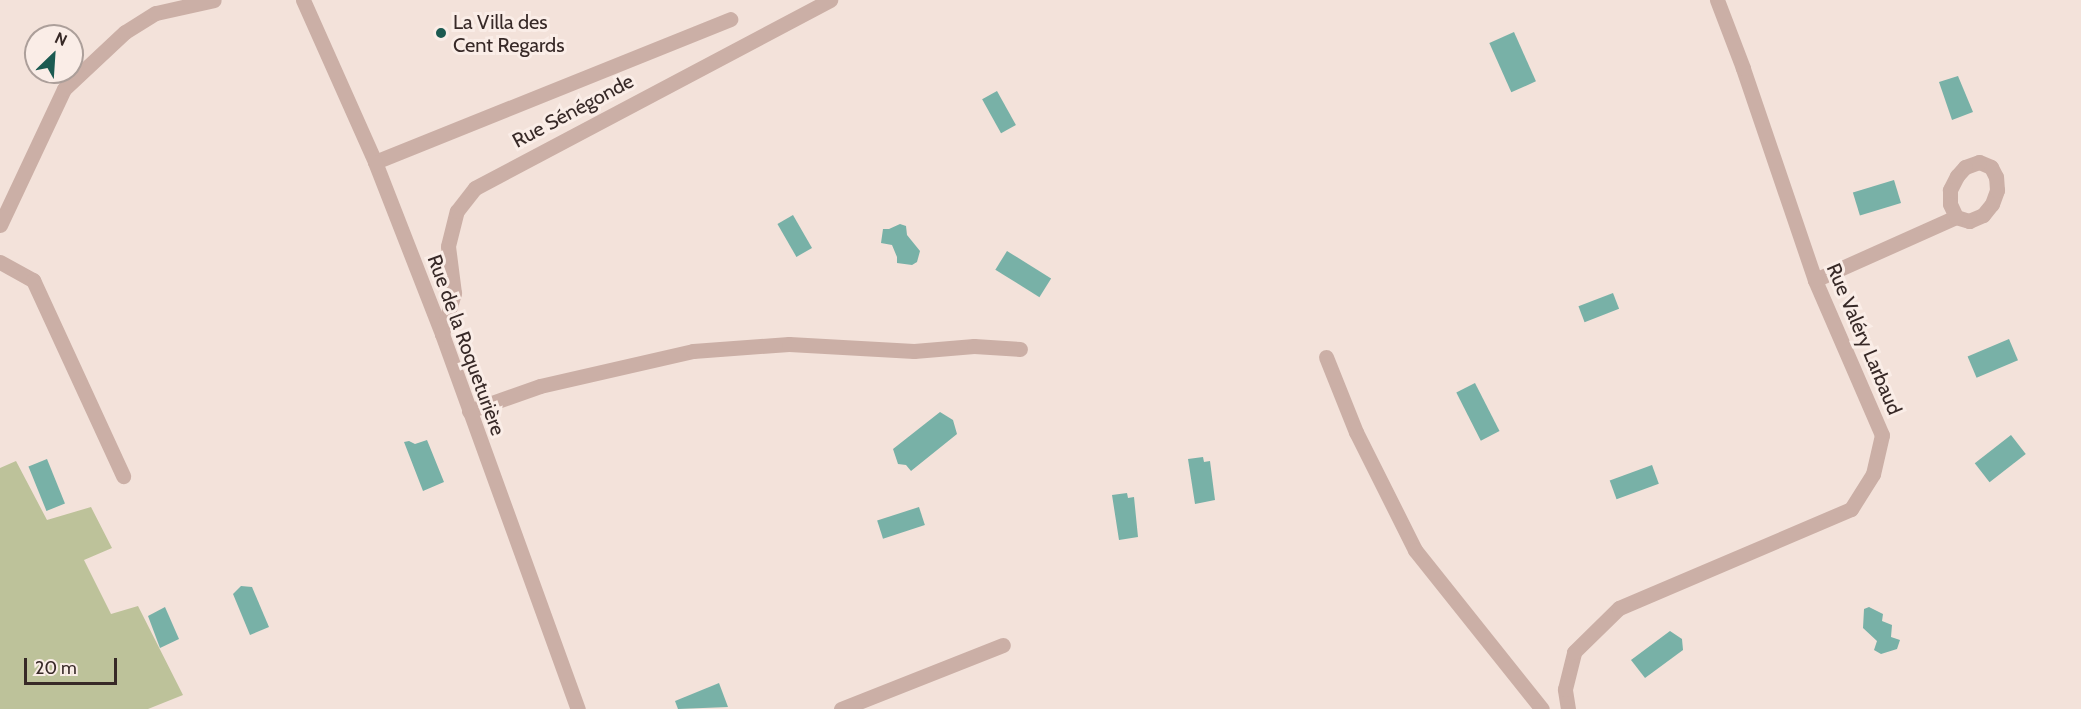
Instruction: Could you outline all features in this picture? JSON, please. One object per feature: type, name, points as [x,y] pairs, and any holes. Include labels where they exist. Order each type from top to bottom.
[{"type":"street","points":[[0,225],[64,89],[125,32],[156,13],[214,0]]},
{"type":"street","name":"Rue de la Roqueturière","points":[[303,0],[375,162],[442,334],[578,709]]},
{"type":"street","name":"Rue Sénégonde","points":[[442,334],[454,293],[448,246],[457,211],[475,188],[830,0]]},
{"type":"street","name":"Rue Valéry Larbaud","points":[[1568,709],[1565,688],[1574,652],[1618,608],[1851,509],[1873,474],[1882,435],[1815,280],[1743,68],[1716,0]]},
{"type":"street","points":[[375,162],[730,20]]},
{"type":"street","points":[[1815,280],[1956,217]]},
{"type":"street","points":[[0,262],[33,280],[123,476]]},
{"type":"street","points":[[469,411],[540,386],[693,351],[789,344],[914,351],[974,346],[1020,350]]},
{"type":"street","points":[[1326,357],[1356,432],[1415,550],[1542,709]]},
{"type":"street","points":[[841,709],[1003,645]]},
{"type":"green space","points":[[16,461],[47,520],[91,507],[112,548],[84,560],[111,614],[138,606],[183,695],[148,709],[0,709],[0,468]]},
{"type":"water","points":[[1514,32],[1536,81],[1511,92],[1489,43]]},
{"type":"water","points":[[1958,76],[1973,112],[1952,120],[1939,82]]},
{"type":"water","points":[[997,91],[1016,125],[1001,133],[982,99]]},
{"type":"water","points":[[1894,180],[1901,203],[1860,216],[1853,193]]},
{"type":"water","points":[[793,215],[812,248],[796,257],[777,224]]},
{"type":"water","points":[[900,224],[906,226],[907,235],[920,251],[917,262],[912,265],[897,263],[892,245],[881,243],[883,229]]},
{"type":"water","points":[[1007,251],[1051,279],[1039,297],[995,270]]},
{"type":"water","points":[[1613,293],[1619,309],[1585,322],[1578,306]]},
{"type":"water","points":[[2009,339],[2018,360],[1977,378],[1968,357]]},
{"type":"water","points":[[1475,383],[1500,431],[1481,441],[1456,393]]},
{"type":"water","points":[[940,412],[953,420],[957,434],[911,471],[906,465],[898,464],[893,449]]},
{"type":"water","points":[[2011,435],[2026,454],[1990,482],[1975,463]]},
{"type":"water","points":[[427,440],[444,482],[423,491],[404,442],[409,441],[415,444]]},
{"type":"water","points":[[1203,457],[1204,462],[1210,461],[1215,500],[1195,504],[1188,459]]},
{"type":"water","points":[[47,459],[65,504],[46,511],[28,466]]},
{"type":"water","points":[[1652,465],[1659,484],[1617,499],[1610,480]]},
{"type":"water","points":[[1127,493],[1128,498],[1134,497],[1138,537],[1119,540],[1112,495]]},
{"type":"water","points":[[919,507],[925,525],[883,539],[877,521]]},
{"type":"water","points":[[241,586],[252,587],[269,627],[250,635],[233,594]]},
{"type":"water","points":[[165,607],[179,639],[160,648],[148,616]]},
{"type":"water","points":[[1869,607],[1883,614],[1882,621],[1892,625],[1891,637],[1900,640],[1897,649],[1881,654],[1874,650],[1877,641],[1863,628],[1864,609]]},
{"type":"water","points":[[1670,631],[1682,639],[1683,650],[1645,678],[1631,660]]},
{"type":"water","points":[[719,683],[728,707],[678,709],[675,701]]},
{"type":"place","name":"La Villa des Cent Regards","points":[[441,33]]}]
